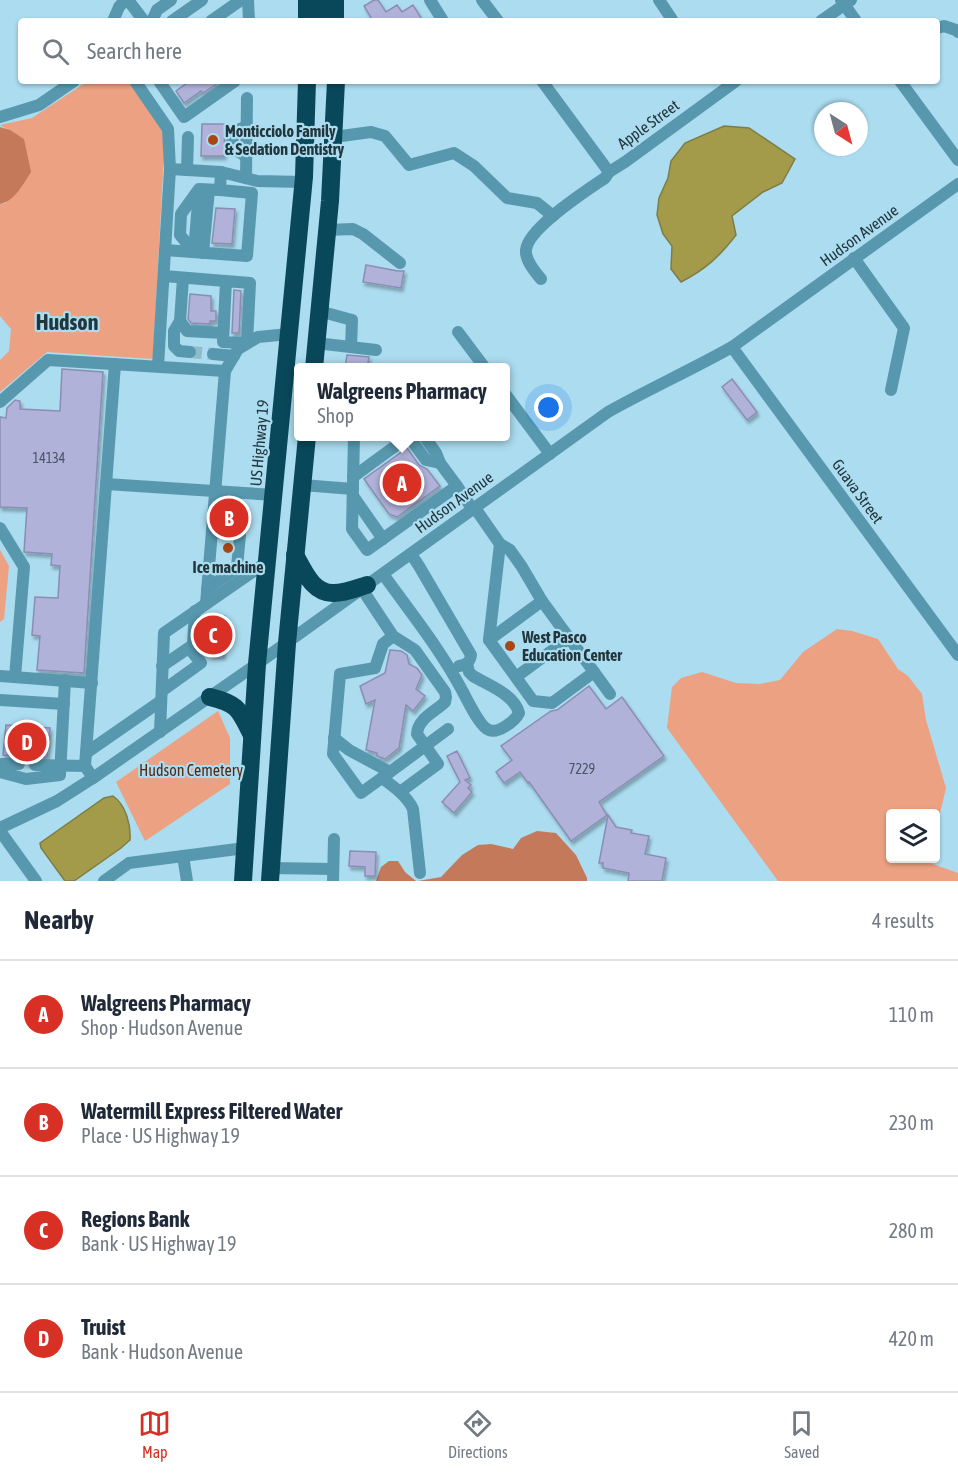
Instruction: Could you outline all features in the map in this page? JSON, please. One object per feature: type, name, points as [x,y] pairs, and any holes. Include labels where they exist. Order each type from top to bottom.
[{"type":"highway","points":[[307,0],[307,18]]},
{"type":"highway","points":[[320,0],[334,16]]},
{"type":"highway","name":"US Highway 19","points":[[243,881],[257,664],[303,182],[307,84]]},
{"type":"highway","points":[[323,84],[334,137]]},
{"type":"highway","points":[[314,363],[327,230],[336,84]]},
{"type":"highway","points":[[271,875],[287,643],[306,441]]},
{"type":"highway","points":[[295,555],[311,582],[323,591],[334,593],[364,587]]},
{"type":"highway","points":[[210,697],[226,701],[234,706],[252,736]]},
{"type":"street","points":[[114,18],[119,7],[127,0],[142,18]]},
{"type":"street","points":[[154,18],[158,10],[171,0]]},
{"type":"street","points":[[176,18],[202,0]]},
{"type":"street","points":[[215,18],[241,0]]},
{"type":"street","points":[[248,0],[249,18]]},
{"type":"street","points":[[430,0],[441,18]]},
{"type":"street","points":[[483,0],[496,18]]},
{"type":"street","points":[[659,0],[672,18]]},
{"type":"street","points":[[825,18],[845,2],[854,18]]},
{"type":"street","points":[[940,27],[944,26],[958,32]]},
{"type":"street","points":[[0,117],[39,105],[70,84]]},
{"type":"street","points":[[137,84],[168,129],[170,169],[158,366]]},
{"type":"street","points":[[161,84],[184,117],[231,84]]},
{"type":"street","points":[[544,84],[609,172]]},
{"type":"street","points":[[902,84],[958,160]]},
{"type":"street","name":"Apple Street","points":[[541,279],[526,257],[528,241],[535,231],[719,86]]},
{"type":"street","points":[[246,178],[247,98]]},
{"type":"street","points":[[334,137],[371,132],[385,136],[409,165],[454,153],[474,166],[507,198],[537,203],[553,216]]},
{"type":"street","points":[[187,170],[188,137]]},
{"type":"street","points":[[170,169],[221,172],[257,181],[303,182]]},
{"type":"street","points":[[195,249],[180,235],[181,214],[221,172]]},
{"type":"street","name":"Hudson Avenue","points":[[0,830],[57,801],[93,778],[287,643],[608,412],[694,369],[732,347],[958,184]]},
{"type":"street","points":[[165,250],[195,249],[247,256],[252,193],[202,194]]},
{"type":"street","points":[[195,249],[202,194]]},
{"type":"street","points":[[327,230],[353,229],[400,262]]},
{"type":"street","points":[[854,258],[904,328],[891,390]]},
{"type":"street","points":[[164,276],[249,283],[247,344]]},
{"type":"street","points":[[183,278],[180,321],[174,331],[174,346],[179,351],[190,352]]},
{"type":"street","points":[[226,281],[223,342],[247,344]]},
{"type":"street","points":[[319,311],[352,320],[351,347]]},
{"type":"street","points":[[180,321],[187,331],[224,333]]},
{"type":"street","points":[[458,332],[481,363]]},
{"type":"street","points":[[206,604],[225,371],[237,349],[258,337],[289,334]]},
{"type":"street","points":[[316,343],[376,350]]},
{"type":"street","name":"Guava Street","points":[[732,347],[958,655]]},
{"type":"street","points":[[213,354],[234,356]]},
{"type":"street","points":[[0,402],[48,360],[225,371]]},
{"type":"street","points":[[93,778],[86,760],[115,364]]},
{"type":"street","points":[[510,400],[550,454]]},
{"type":"street","points":[[354,441],[352,529],[367,550],[457,486]]},
{"type":"street","points":[[302,485],[353,487],[405,441]]},
{"type":"street","points":[[412,441],[426,459],[440,463]]},
{"type":"street","points":[[428,441],[440,463],[474,509],[501,544],[510,550],[542,601],[610,694]]},
{"type":"street","points":[[106,484],[274,495]]},
{"type":"street","points":[[353,487],[383,539]]},
{"type":"street","points":[[0,528],[24,567],[15,677]]},
{"type":"street","points":[[207,589],[237,568],[240,534],[212,532]]},
{"type":"street","points":[[501,544],[489,640],[533,701],[552,703],[594,672]]},
{"type":"street","points":[[383,574],[449,666],[470,706],[485,728],[496,731],[517,718],[519,713],[517,706],[509,698],[469,672],[467,664],[471,655],[411,554]]},
{"type":"street","points":[[160,732],[164,633],[267,562]]},
{"type":"street","points":[[364,587],[393,636],[415,650],[445,692],[446,697],[445,702],[419,724],[416,731],[438,764],[400,792]]},
{"type":"street","points":[[489,640],[542,601]]},
{"type":"street","points":[[162,666],[194,645],[195,611]]},
{"type":"street","points":[[393,636],[383,644],[375,668],[340,674],[333,754],[361,793],[448,729]]},
{"type":"street","points":[[516,677],[570,638]]},
{"type":"street","points":[[35,765],[61,766],[86,760],[201,663],[189,648]]},
{"type":"street","points":[[449,666],[467,664]]},
{"type":"street","points":[[0,685],[0,676],[92,682]]},
{"type":"street","points":[[0,772],[26,779],[60,775],[65,680]]},
{"type":"street","points":[[0,700],[63,704]]},
{"type":"street","points":[[334,738],[386,775],[410,804],[413,809],[420,873]]},
{"type":"street","points":[[0,764],[19,764]]},
{"type":"street","points":[[0,830],[36,881]]},
{"type":"street","points":[[271,875],[333,875],[334,839]]},
{"type":"street","points":[[104,881],[129,864],[245,848]]},
{"type":"street","points":[[183,856],[187,881]]},
{"type":"green space","points":[[83,84],[130,84],[165,134],[153,359],[47,352],[0,392],[0,360],[9,351],[11,329],[0,316],[0,204],[6,203],[24,139],[0,125],[32,118]]},
{"type":"green space","points":[[0,550],[9,566],[4,619],[0,622]]},
{"type":"green space","points":[[837,629],[878,639],[898,669],[908,676],[922,694],[926,720],[946,788],[940,814],[940,809],[886,809],[886,863],[930,863],[958,873],[958,881],[778,881],[667,728],[672,687],[681,678],[702,672],[736,683],[760,684],[780,680],[803,652]]},
{"type":"green space","name":"Hudson Cemetery","points":[[218,711],[230,738],[230,784],[145,841],[116,782]]},
{"type":"shaded area","points":[[724,126],[749,128],[795,159],[782,183],[763,192],[732,216],[736,235],[724,250],[712,262],[681,282],[671,269],[672,246],[663,234],[657,215],[659,198],[668,178],[671,161],[685,143]]},
{"type":"shaded area","points":[[0,127],[24,139],[31,172],[14,196],[0,204]]},
{"type":"shaded area","points":[[113,796],[118,800],[127,816],[130,840],[74,881],[65,881],[41,848],[40,843],[104,798]]},
{"type":"shaded area","points":[[537,831],[556,833],[576,855],[587,881],[418,881],[441,877],[462,855],[478,845],[491,844],[513,849],[521,838]]},
{"type":"shaded area","points":[[389,861],[398,861],[405,872],[416,881],[376,881],[381,867]]},
{"type":"building","points":[[378,0],[386,12],[397,5],[402,12],[413,5],[421,18],[371,18],[364,6]]},
{"type":"building","points":[[186,84],[216,84],[184,103],[176,91]]},
{"type":"building","name":"Monticciolo Family & Sedation Dentistry","points":[[202,124],[225,124],[224,156],[201,156]]},
{"type":"building","points":[[216,208],[235,209],[232,244],[212,243]]},
{"type":"building","points":[[366,265],[404,271],[401,288],[363,282]]},
{"type":"building","points":[[234,290],[241,291],[239,333],[232,333]]},
{"type":"building","points":[[190,294],[211,296],[211,311],[216,311],[216,321],[210,321],[210,324],[191,323],[188,319]]},
{"type":"building","points":[[347,355],[369,357],[368,363],[346,363]]},
{"type":"building","points":[[62,369],[103,372],[84,673],[37,670],[40,636],[32,635],[35,597],[58,598],[60,566],[51,565],[52,554],[24,552],[27,508],[0,507],[0,417],[6,418],[7,408],[15,400],[20,401],[20,409],[60,411]]},
{"type":"building","points":[[732,379],[757,412],[747,420],[722,387]]},
{"type":"building","points":[[407,448],[419,465],[427,469],[440,486],[397,517],[389,514],[364,479]]},
{"type":"building","points":[[214,616],[225,616],[223,656],[210,655],[201,650],[203,617],[214,618]]},
{"type":"building","points":[[390,650],[401,651],[407,655],[409,664],[417,668],[422,675],[416,689],[425,696],[413,711],[406,705],[399,748],[385,759],[377,756],[377,753],[366,750],[375,700],[366,704],[360,686],[385,673]]},
{"type":"building","points":[[589,686],[606,709],[622,697],[664,756],[599,802],[607,815],[571,841],[520,772],[504,783],[496,772],[512,760],[501,746],[551,711],[557,710]]},
{"type":"building","points":[[6,725],[50,728],[47,757],[32,758],[27,763],[23,757],[3,755]]},
{"type":"building","points":[[457,751],[470,778],[465,780],[471,785],[468,788],[472,792],[454,813],[442,802],[460,782],[447,756]]},
{"type":"building","points":[[608,815],[616,827],[632,830],[631,833],[649,836],[645,854],[666,858],[662,881],[628,881],[629,873],[603,868],[603,863],[599,863]]},
{"type":"building","points":[[350,851],[376,852],[375,876],[365,876],[365,867],[349,866]]},
{"type":"tunnel","points":[[190,352],[213,354]]},
{"type":"place","name":"Monticciolo Family & Sedation Dentistry","points":[[213,140]]},
{"type":"place","name":"Walgreens Pharmacy","points":[[402,483]]},
{"type":"place","name":"Watermill Express Filtered Water","points":[[229,518]]},
{"type":"place","name":"Ice machine","points":[[228,548]]},
{"type":"place","name":"Regions Bank","points":[[213,635]]},
{"type":"place","name":"West Pasco Education Center","points":[[510,646]]},
{"type":"place","name":"Truist","points":[[27,742]]},
{"type":"district","name":"Hudson","points":[[67,322]]}]
